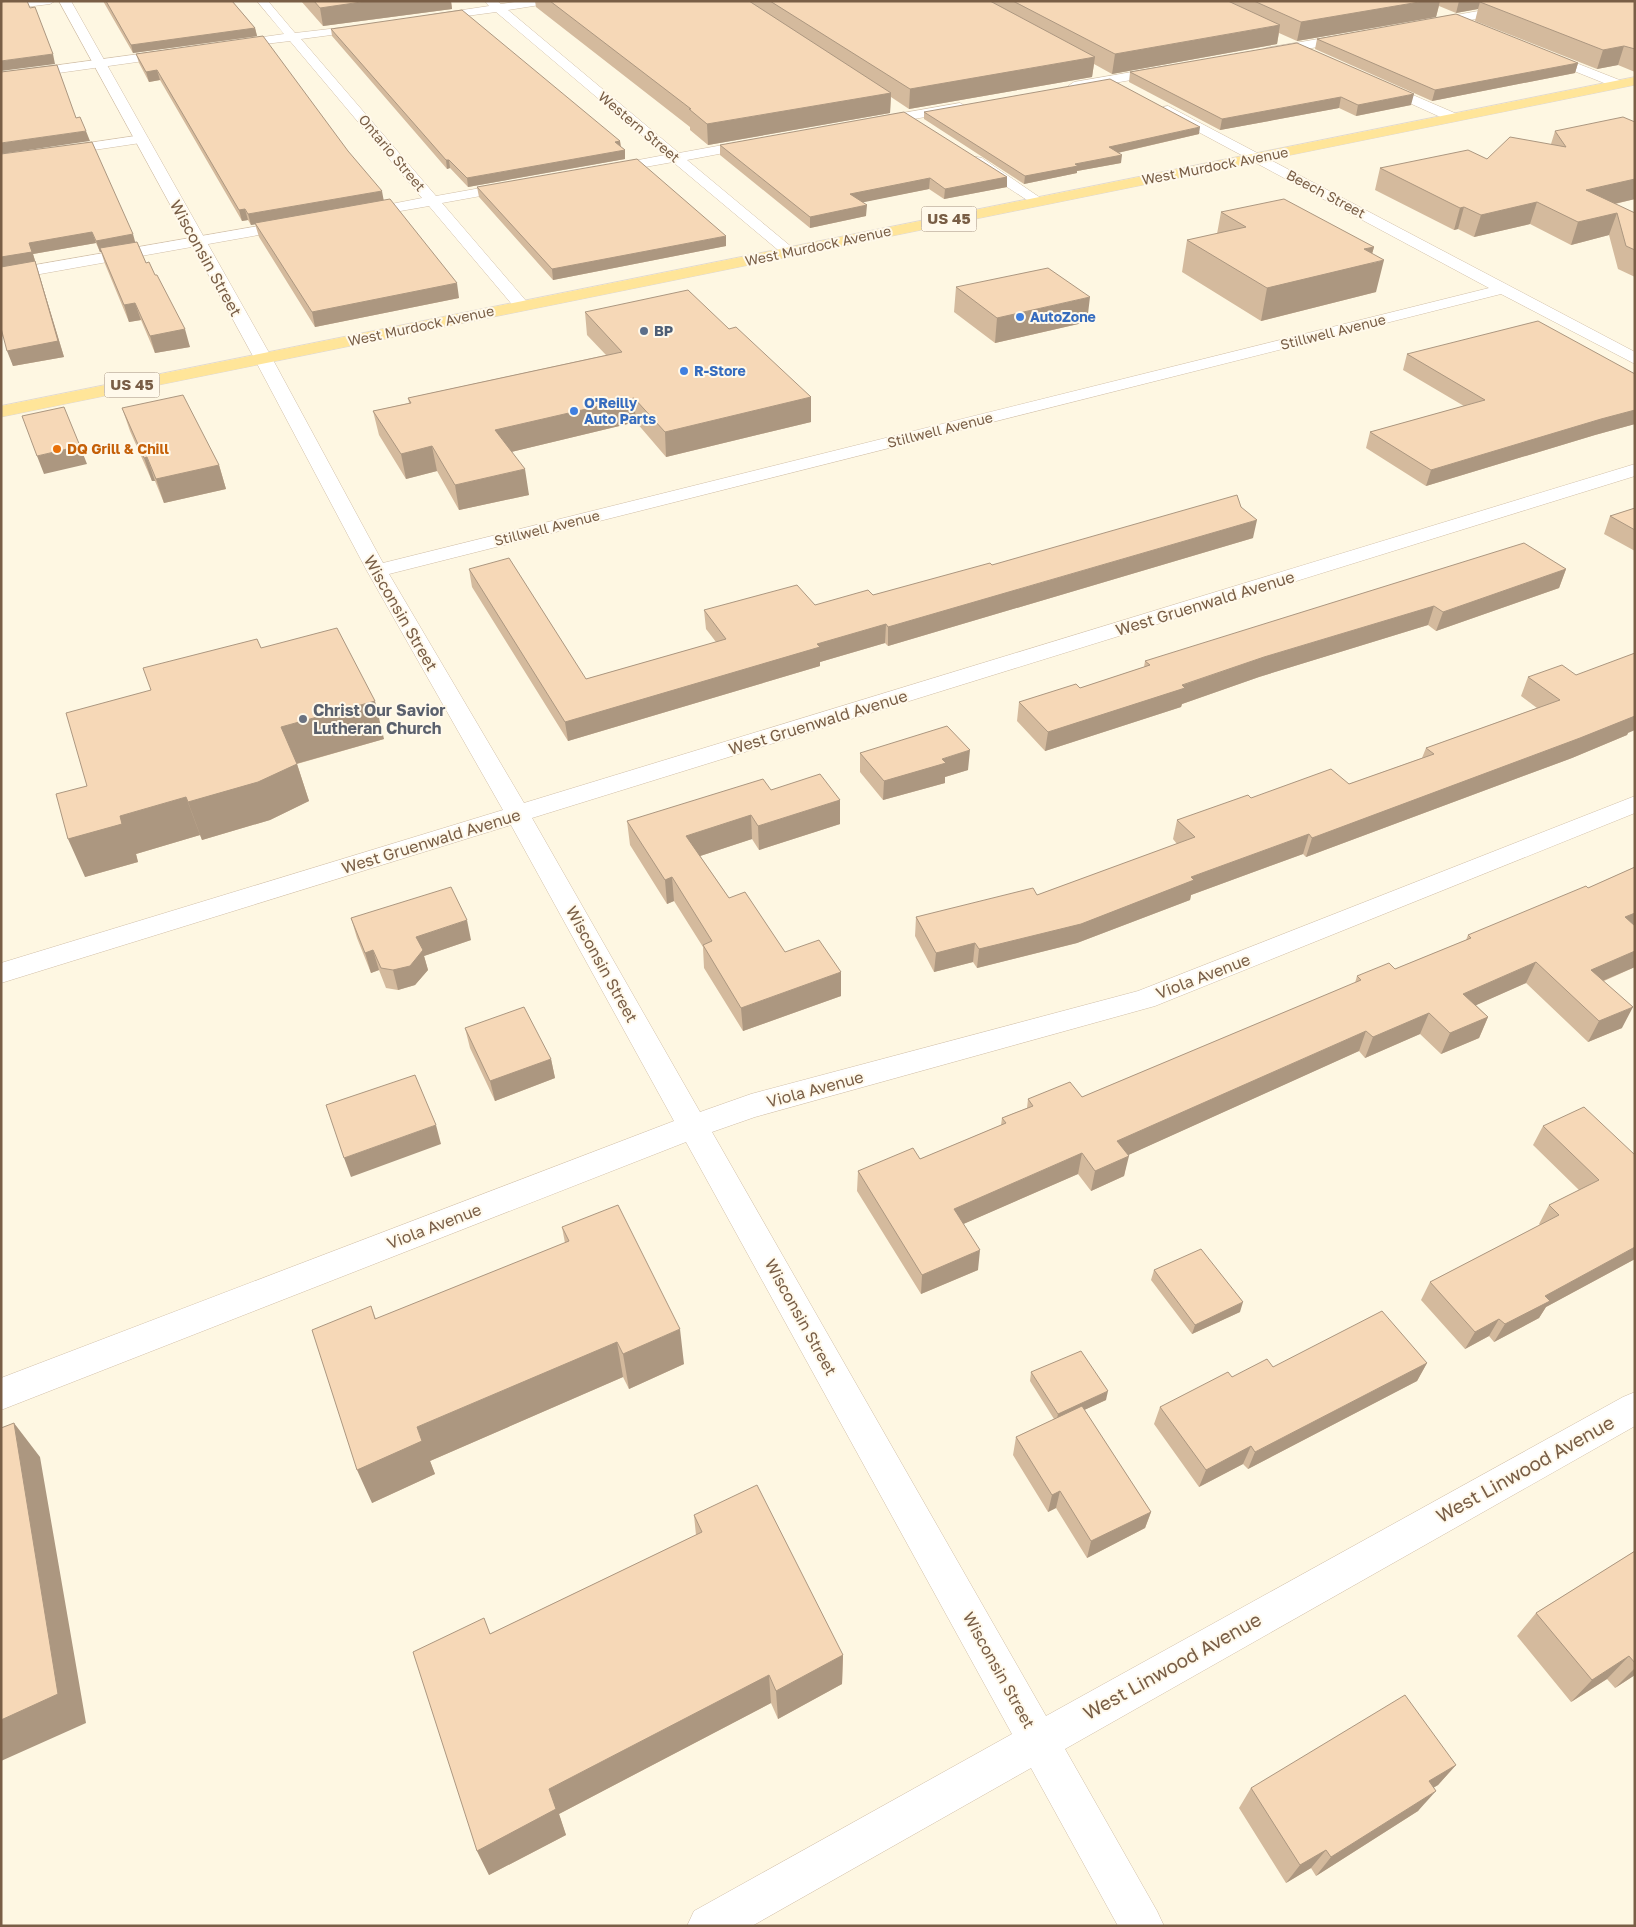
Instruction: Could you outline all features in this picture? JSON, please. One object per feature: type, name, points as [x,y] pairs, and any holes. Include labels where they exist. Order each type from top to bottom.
[{"type":"main road","name":"West Murdock Avenue","points":[[1,412],[521,305],[1635,81]]},
{"type":"street","points":[[1,8],[50,1]]},
{"type":"street","name":"Wisconsin Street","points":[[65,1],[98,64],[142,139],[197,242],[263,358],[377,571],[694,1126],[1142,1926]]},
{"type":"street","name":"Ontario Street","points":[[262,1],[521,305]]},
{"type":"street","points":[[420,19],[494,5],[546,1]]},
{"type":"street","points":[[1418,25],[1555,1]]},
{"type":"street","name":"Western Street","points":[[494,5],[789,252]]},
{"type":"street","points":[[1438,12],[1483,30]]},
{"type":"street","points":[[215,48],[381,24]]},
{"type":"street","points":[[1248,56],[1371,34]]},
{"type":"street","points":[[1279,39],[1314,55]]},
{"type":"street","points":[[1528,48],[1618,84]]},
{"type":"street","points":[[1,77],[186,52]]},
{"type":"street","points":[[1063,88],[1180,68]]},
{"type":"street","points":[[1094,70],[1128,89]]},
{"type":"street","points":[[1365,78],[1452,118]]},
{"type":"street","name":"Beech Street","points":[[1154,102],[1635,359]]},
{"type":"street","points":[[859,124],[976,104]]},
{"type":"street","points":[[892,105],[924,126]]},
{"type":"street","points":[[1,160],[142,139]]},
{"type":"street","points":[[588,173],[772,140]]},
{"type":"street","points":[[965,153],[1038,201]]},
{"type":"street","points":[[344,216],[530,184]]},
{"type":"street","points":[[1,276],[305,223]]},
{"type":"street","name":"Stillwell Avenue","points":[[377,571],[1503,289]]},
{"type":"street","name":"West Gruenwald Avenue","points":[[1,973],[1635,470]]},
{"type":"street","name":"Viola Avenue","points":[[1,1394],[694,1126],[751,1106],[1145,999],[1635,804]]},
{"type":"street","name":"West Linwood Avenue","points":[[709,1926],[1635,1408]]},
{"type":"building","points":[[27,1],[30,8],[35,7],[53,54],[1,61],[1,2]]},
{"type":"building","points":[[106,1],[232,1],[255,28],[131,45]]},
{"type":"building","points":[[314,1],[368,1],[320,8]]},
{"type":"building","points":[[550,1],[749,1],[891,93],[707,124],[689,109],[691,109]]},
{"type":"building","points":[[770,1],[990,1],[1095,57],[910,89]]},
{"type":"building","points":[[1013,1],[1228,1],[1280,25],[1115,54]]},
{"type":"building","points":[[1254,1],[1425,1],[1301,22]]},
{"type":"building","points":[[1635,1],[1635,49],[1624,46],[1603,50],[1480,2]]},
{"type":"building","points":[[462,10],[620,141],[615,142],[625,150],[467,178],[449,160],[446,160],[331,29]]},
{"type":"building","points":[[1456,14],[1578,63],[1435,90],[1317,39]]},
{"type":"building","points":[[263,36],[348,151],[382,191],[248,214],[245,209],[239,210],[157,70],[146,72],[136,54]]},
{"type":"building","points":[[1297,43],[1414,94],[1358,105],[1341,97],[1222,119],[1130,72]]},
{"type":"building","points":[[57,65],[76,118],[80,117],[86,131],[1,143],[1,72]]},
{"type":"building","points":[[1110,79],[1200,127],[1109,147],[1122,155],[1025,176],[924,112]]},
{"type":"building","points":[[904,112],[1007,177],[945,189],[930,178],[850,194],[867,205],[810,217],[720,145]]},
{"type":"building","points":[[1623,117],[1635,122],[1635,179],[1586,190],[1635,213],[1635,250],[1626,246],[1617,213],[1578,222],[1537,202],[1481,215],[1464,207],[1460,208],[1380,168],[1468,150],[1487,159],[1510,137],[1566,147],[1555,131]]},
{"type":"building","points":[[92,142],[133,234],[96,241],[92,232],[29,243],[32,252],[1,257],[1,154]]},
{"type":"building","points":[[637,159],[726,236],[552,269],[477,187]]},
{"type":"building","points":[[390,199],[457,283],[312,312],[255,223]]},
{"type":"building","points":[[1284,199],[1374,247],[1364,249],[1384,260],[1267,288],[1187,240],[1246,227],[1221,212]]},
{"type":"building","points":[[137,242],[146,263],[149,262],[155,275],[157,275],[185,329],[150,336],[135,303],[124,305],[100,248]]},
{"type":"building","points":[[35,261],[58,341],[7,351],[1,328],[1,267]]},
{"type":"building","points":[[1048,268],[1090,297],[997,318],[956,287]]},
{"type":"building","points":[[688,290],[729,329],[736,327],[811,397],[665,432],[634,398],[495,430],[525,469],[455,485],[432,446],[401,454],[373,411],[411,403],[408,398],[622,352],[585,312]]},
{"type":"building","points":[[1538,321],[1635,374],[1635,410],[1431,470],[1370,432],[1485,400],[1407,354]]},
{"type":"building","points":[[183,395],[219,465],[156,479],[147,457],[144,458],[122,408]]},
{"type":"building","points":[[64,407],[80,446],[37,456],[22,416]]},
{"type":"building","points":[[1237,495],[1241,507],[1257,520],[888,627],[886,624],[817,644],[820,647],[565,722],[469,569],[509,558],[586,679],[726,639],[704,610],[797,585],[815,605],[868,590],[873,595],[990,563],[992,565]]},
{"type":"building","points":[[1635,508],[1635,530],[1610,516]]},
{"type":"building","points":[[1524,543],[1566,569],[1443,612],[1434,606],[1264,657],[1182,685],[1185,688],[1048,732],[1019,702],[1076,684],[1080,688],[1150,665],[1145,661]]},
{"type":"building","points":[[337,628],[375,701],[281,727],[297,764],[258,782],[188,802],[186,797],[120,816],[122,824],[68,839],[56,794],[87,786],[66,713],[151,690],[143,668],[257,639],[261,648]]},
{"type":"building","points":[[1635,653],[1635,716],[1312,838],[1309,834],[1191,877],[1194,880],[1081,924],[979,949],[975,943],[936,953],[916,917],[1033,888],[1037,895],[1195,837],[1177,820],[1248,795],[1251,798],[1331,769],[1349,784],[1434,754],[1426,748],[1560,700],[1528,677],[1562,665],[1576,675]]},
{"type":"building","points":[[947,726],[970,750],[942,759],[946,763],[884,781],[860,753]]},
{"type":"building","points":[[820,774],[840,800],[758,826],[751,815],[686,836],[729,898],[745,892],[785,952],[819,940],[841,972],[741,1008],[703,945],[712,941],[672,877],[665,880],[627,821],[763,779],[771,790]]},
{"type":"building","points":[[1635,867],[1635,913],[1625,917],[1635,926],[1635,951],[1591,970],[1633,1007],[1599,1021],[1536,962],[1463,994],[1488,1017],[1450,1033],[1429,1013],[1373,1037],[1366,1031],[1117,1141],[1129,1156],[1095,1171],[1082,1153],[954,1209],[980,1250],[922,1275],[858,1171],[913,1148],[920,1159],[1006,1123],[1002,1118],[1033,1106],[1028,1099],[1070,1082],[1082,1097],[1361,980],[1357,976],[1389,963],[1395,969],[1471,938],[1468,935],[1586,886],[1588,888]]},
{"type":"building","points":[[451,887],[467,920],[416,937],[423,950],[410,966],[393,970],[381,968],[373,950],[365,953],[351,918]]},
{"type":"building","points":[[524,1007],[551,1059],[490,1081],[465,1028]]},
{"type":"building","points":[[415,1075],[436,1125],[344,1158],[326,1105]]},
{"type":"building","points":[[1584,1107],[1635,1155],[1635,1247],[1545,1296],[1550,1301],[1505,1324],[1499,1319],[1475,1332],[1430,1282],[1559,1215],[1549,1205],[1599,1180],[1543,1126]]},
{"type":"building","points":[[618,1205],[680,1329],[623,1354],[617,1342],[417,1427],[422,1441],[357,1470],[312,1330],[371,1306],[375,1319],[569,1241],[562,1227]]},
{"type":"building","points":[[1201,1249],[1243,1302],[1195,1325],[1154,1270]]},
{"type":"building","points":[[1382,1311],[1427,1363],[1255,1452],[1251,1446],[1206,1470],[1160,1407],[1228,1372],[1232,1377],[1267,1359],[1273,1367]]},
{"type":"building","points":[[1081,1351],[1108,1391],[1058,1414],[1031,1372]]},
{"type":"building","points":[[1082,1406],[1151,1512],[1091,1541],[1060,1491],[1052,1495],[1016,1437]]},
{"type":"building","points":[[14,1423],[58,1694],[1,1720],[1,1428]]},
{"type":"building","points":[[757,1485],[843,1655],[776,1691],[769,1675],[549,1789],[556,1809],[477,1851],[413,1652],[484,1618],[490,1634],[702,1532],[694,1515]]},
{"type":"building","points":[[1635,1551],[1635,1663],[1629,1656],[1592,1680],[1536,1613]]},
{"type":"building","points":[[1405,1695],[1456,1765],[1429,1781],[1436,1791],[1331,1857],[1326,1850],[1300,1865],[1251,1788]]},
{"type":"place","name":"AutoZone","points":[[1020,317]]},
{"type":"place","name":"BP","points":[[644,331]]},
{"type":"place","name":"R-Store","points":[[684,371]]},
{"type":"place","name":"O'Reilly Auto Parts","points":[[574,411]]},
{"type":"place","name":"DQ Grill & Chill","points":[[57,449]]},
{"type":"place","name":"Christ Our Savior Lutheran Church","points":[[303,719]]}]
